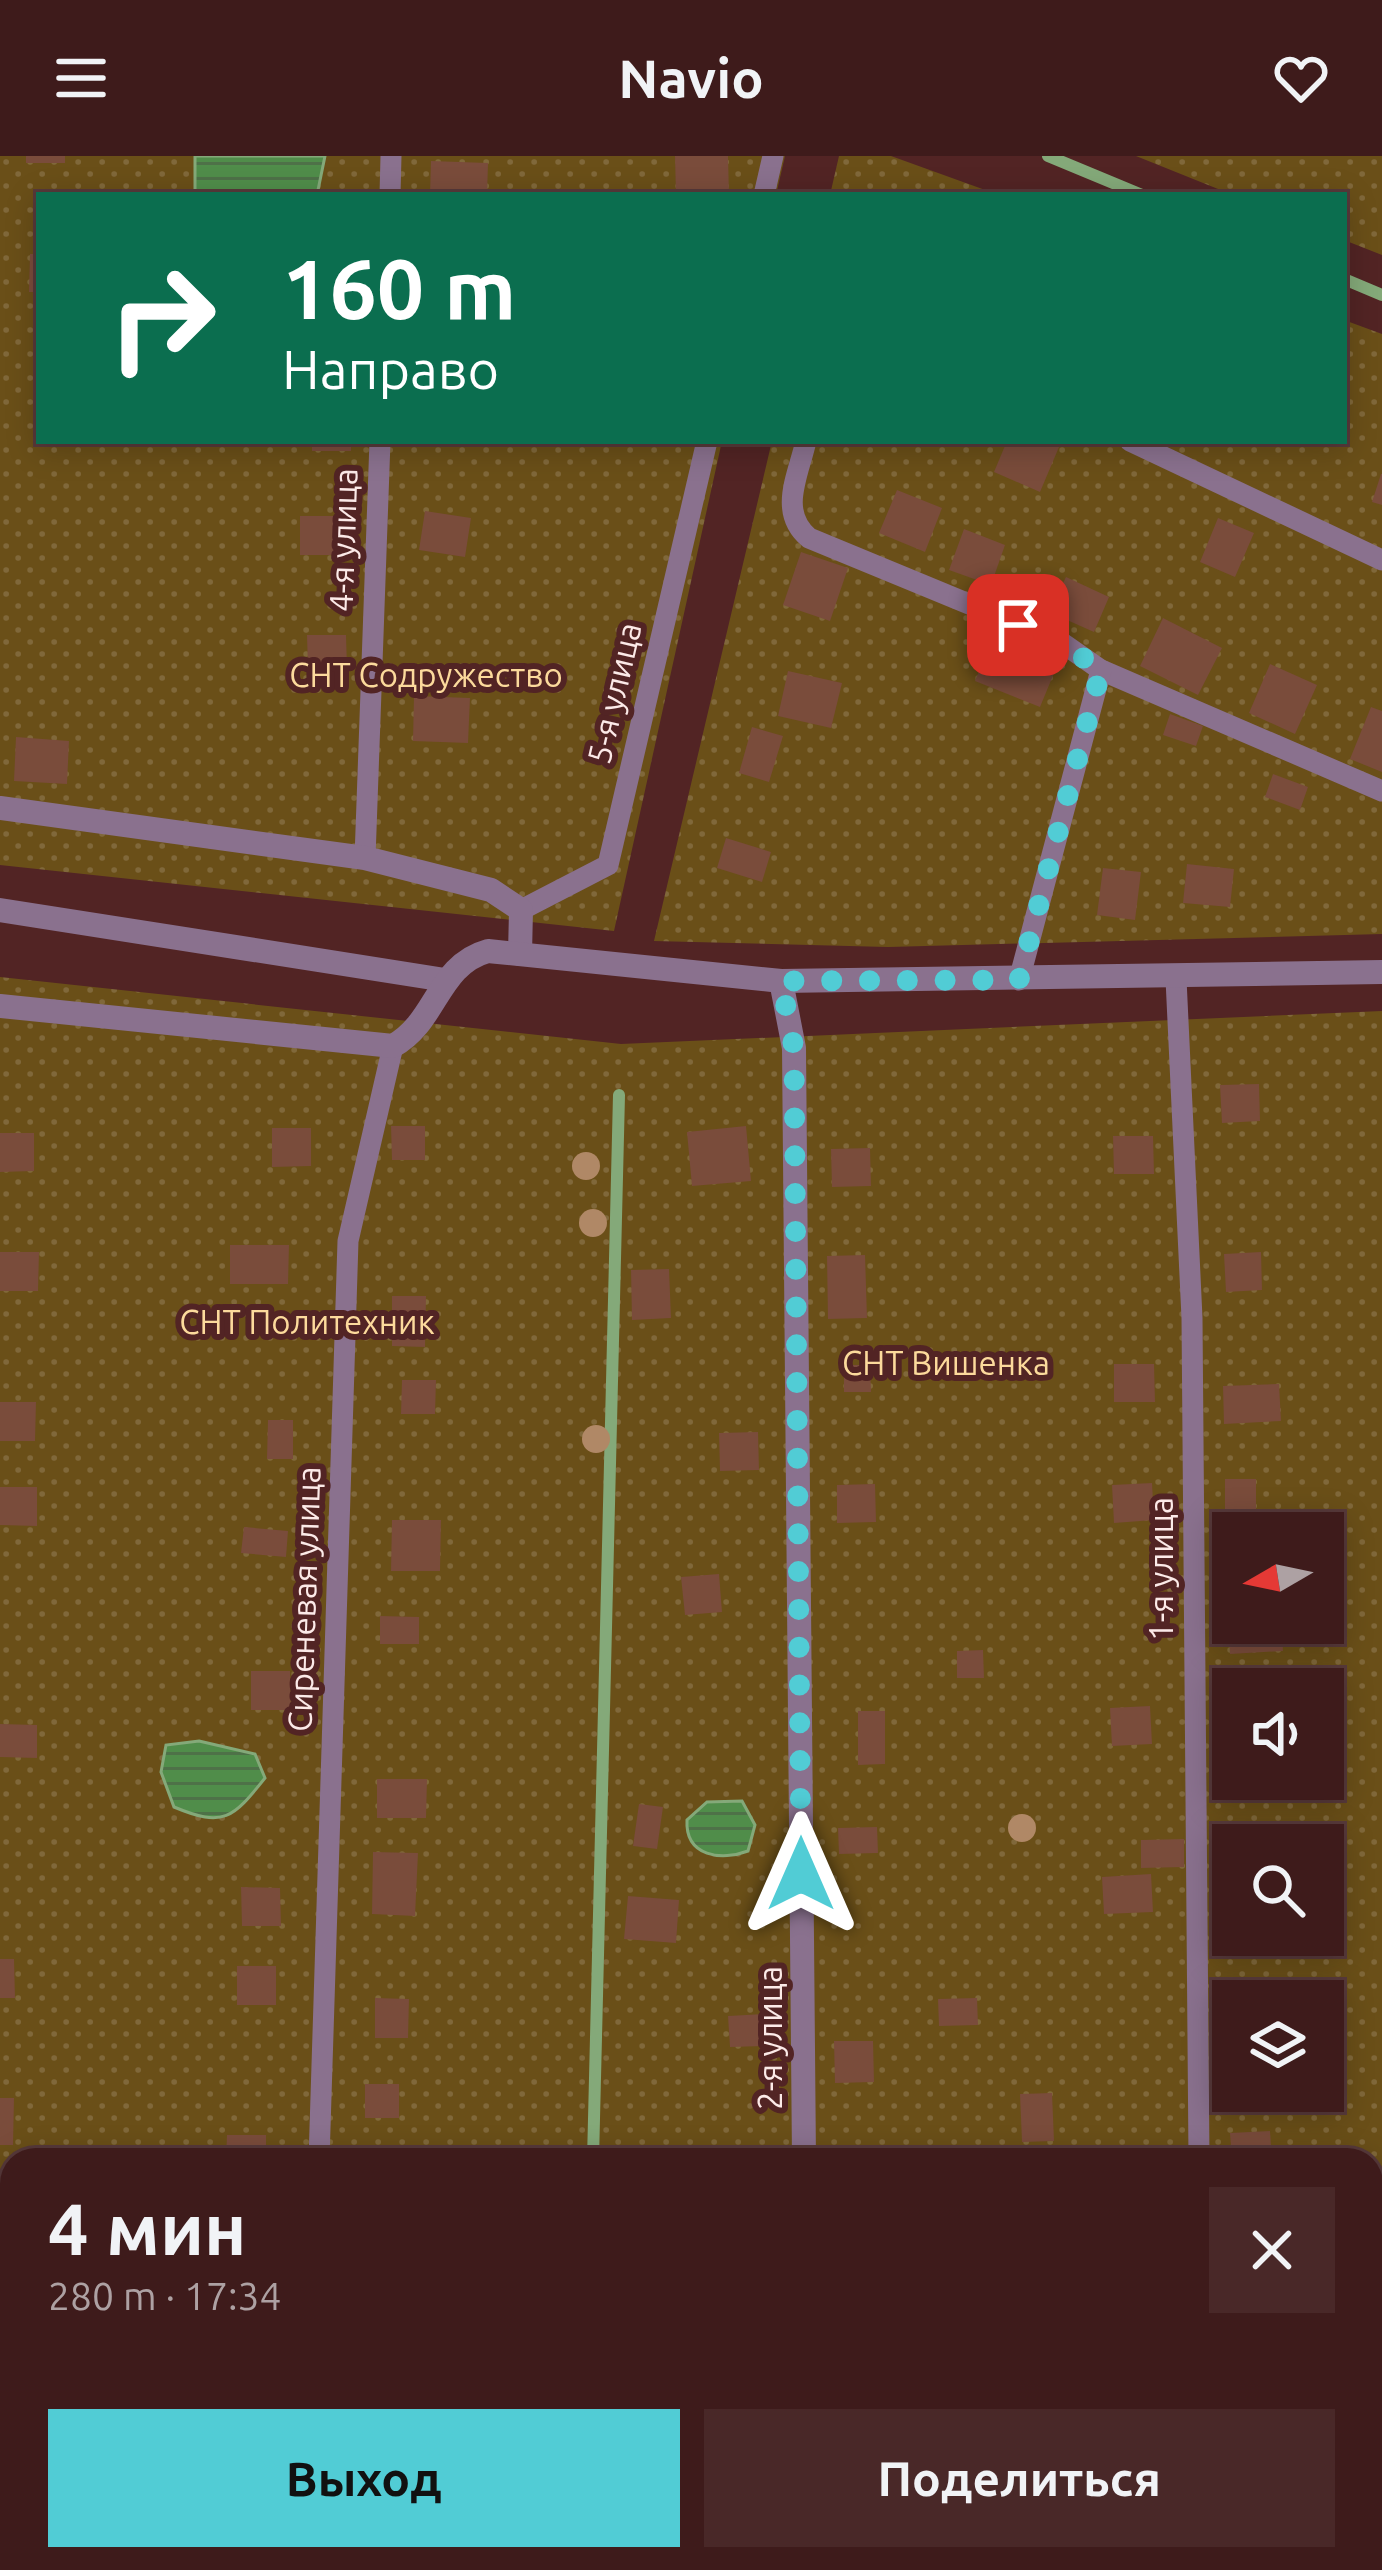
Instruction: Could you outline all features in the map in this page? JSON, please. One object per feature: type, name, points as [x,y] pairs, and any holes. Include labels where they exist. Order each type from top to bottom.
[{"type":"street","points":[[0,808],[365,859],[490,890],[520,910],[520,954]]},
{"type":"street","points":[[0,910],[445,980]]},
{"type":"street","points":[[0,1006],[393,1046],[411,1036],[465,957],[488,950],[781,981],[1176,979],[1382,972]]},
{"type":"street","name":"2-я улица","points":[[781,981],[794,1048],[804,2148]]},
{"type":"lane","points":[[390,192],[391,156]]},
{"type":"lane","points":[[765,192],[773,156]]},
{"type":"lane","name":"4-я улица","points":[[365,859],[380,444]]},
{"type":"lane","name":"5-я улица","points":[[520,910],[608,865],[706,444]]},
{"type":"lane","points":[[805,444],[790,509],[795,526],[809,538],[1060,642],[1101,670],[1382,791]]},
{"type":"lane","points":[[1136,444],[1382,560]]},
{"type":"lane","points":[[1019,980],[1101,670]]},
{"type":"lane","name":"1-я улица","points":[[1176,979],[1192,1295],[1198,2148]]},
{"type":"lane","name":"Сиреневая улица","points":[[319,2148],[348,1241],[393,1046]]},
{"type":"green space","name":"СНТ Содружество","points":[[0,156],[785,156],[777,192],[36,192],[36,444],[721,444],[614,931],[0,865]]},
{"type":"green space","points":[[839,156],[891,156],[991,192],[831,192]]},
{"type":"green space","points":[[1136,156],[1382,156],[1382,255],[1347,241],[1347,192],[1226,192]]},
{"type":"green space","points":[[1347,321],[1382,334],[1382,934],[888,947],[654,941],[771,444],[1347,444]]},
{"type":"green space","points":[[0,977],[621,1044],[1382,1011],[1382,2148],[0,2148]]},
{"type":"shaded area","points":[[195,156],[325,156],[318,192],[195,192]]},
{"type":"shaded area","points":[[199,1741],[255,1754],[265,1778],[235,1810],[216,1818],[174,1807],[161,1772],[166,1745]]},
{"type":"shaded area","points":[[742,1801],[755,1825],[748,1851],[717,1855],[692,1842],[687,1820],[707,1802]]},
{"type":"building","points":[[26,156],[65,156],[65,163],[26,163]]},
{"type":"building","points":[[675,156],[728,156],[729,192],[676,192]]},
{"type":"building","points":[[431,161],[488,163],[487,192],[430,192]]},
{"type":"building","points":[[30,254],[36,254],[36,292],[29,292]]},
{"type":"building","points":[[312,444],[351,444],[351,451],[312,451]]},
{"type":"building","points":[[417,444],[476,444],[476,447]]},
{"type":"building","points":[[1006,444],[1059,447],[1040,492],[994,472]]},
{"type":"building","points":[[1382,474],[1382,505],[1372,502]]},
{"type":"building","points":[[897,490],[942,508],[925,552],[879,533]]},
{"type":"building","points":[[425,511],[471,518],[465,557],[419,550]]},
{"type":"building","points":[[300,516],[340,516],[340,555],[300,555]]},
{"type":"building","points":[[1218,518],[1254,533],[1235,577],[1200,562]]},
{"type":"building","points":[[964,529],[1005,545],[991,585],[949,570]]},
{"type":"building","points":[[801,552],[848,568],[830,621],[783,605]]},
{"type":"building","points":[[1066,577],[1109,597],[1094,632],[1049,612]]},
{"type":"building","points":[[1163,618],[1222,648],[1198,695],[1140,666]]},
{"type":"building","points":[[994,634],[1059,661],[1040,707],[975,681]]},
{"type":"building","points":[[307,635],[346,635],[347,668],[308,668]]},
{"type":"building","points":[[1270,664],[1317,685],[1295,734],[1249,713]]},
{"type":"building","points":[[788,671],[842,683],[831,728],[778,716]]},
{"type":"building","points":[[414,696],[470,698],[468,743],[413,741]]},
{"type":"building","points":[[1371,707],[1382,711],[1382,772],[1350,759]]},
{"type":"building","points":[[1170,714],[1203,726],[1196,746],[1163,735]]},
{"type":"building","points":[[752,727],[783,736],[769,782],[739,773]]},
{"type":"building","points":[[16,737],[69,741],[67,784],[14,781]]},
{"type":"building","points":[[1273,774],[1308,787],[1300,810],[1265,797]]},
{"type":"building","points":[[726,838],[771,852],[762,882],[717,868]]},
{"type":"building","points":[[1187,864],[1234,869],[1230,907],[1183,903]]},
{"type":"building","points":[[1103,868],[1141,872],[1135,920],[1097,915]]},
{"type":"building","points":[[1259,1084],[1260,1121],[1222,1123],[1220,1085]]},
{"type":"building","points":[[391,1126],[425,1126],[425,1160],[392,1160]]},
{"type":"building","points":[[746,1126],[751,1181],[692,1186],[687,1132]]},
{"type":"building","points":[[272,1128],[311,1128],[311,1166],[272,1167]]},
{"type":"building","points":[[0,1133],[34,1133],[34,1171],[0,1172]]},
{"type":"building","points":[[1113,1136],[1153,1136],[1154,1174],[1114,1174]]},
{"type":"building","points":[[870,1148],[871,1186],[832,1187],[831,1149]]},
{"type":"building","points":[[230,1245],[289,1245],[288,1284],[230,1284]]},
{"type":"building","points":[[0,1252],[39,1252],[38,1291],[0,1291]]},
{"type":"building","points":[[1261,1252],[1262,1290],[1226,1292],[1224,1254]]},
{"type":"building","points":[[865,1255],[867,1318],[828,1319],[827,1256]]},
{"type":"building","points":[[669,1269],[671,1318],[632,1320],[631,1270]]},
{"type":"building","points":[[392,1296],[426,1296],[425,1347],[392,1346]]},
{"type":"building","points":[[1114,1364],[1154,1364],[1155,1402],[1114,1402]]},
{"type":"building","points":[[844,1365],[870,1365],[871,1392],[844,1392]]},
{"type":"building","points":[[402,1380],[436,1380],[435,1414],[401,1414]]},
{"type":"building","points":[[1279,1384],[1281,1421],[1224,1424],[1223,1386]]},
{"type":"building","points":[[0,1402],[36,1402],[35,1441],[0,1441]]},
{"type":"building","points":[[268,1420],[293,1420],[293,1459],[267,1459]]},
{"type":"building","points":[[758,1432],[759,1470],[720,1471],[719,1433]]},
{"type":"building","points":[[1225,1479],[1256,1479],[1256,1512],[1225,1512]]},
{"type":"building","points":[[1152,1483],[1154,1520],[1114,1523],[1112,1485]]},
{"type":"building","points":[[875,1484],[876,1522],[837,1523],[837,1485]]},
{"type":"building","points":[[0,1487],[37,1487],[37,1526],[0,1525]]},
{"type":"building","points":[[392,1520],[441,1520],[440,1571],[391,1571]]},
{"type":"building","points":[[244,1527],[288,1531],[286,1557],[241,1553]]},
{"type":"building","points":[[719,1574],[722,1612],[685,1615],[681,1577]]},
{"type":"building","points":[[380,1616],[419,1617],[419,1644],[380,1644]]},
{"type":"building","points":[[1229,1644],[1282,1644],[1283,1651],[1230,1654]]},
{"type":"building","points":[[983,1650],[984,1678],[957,1678],[957,1651]]},
{"type":"building","points":[[251,1671],[290,1671],[291,1710],[251,1710]]},
{"type":"building","points":[[1150,1706],[1152,1744],[1112,1746],[1110,1708]]},
{"type":"building","points":[[858,1711],[885,1711],[885,1764],[858,1765]]},
{"type":"building","points":[[0,1724],[37,1725],[37,1758],[0,1757]]},
{"type":"building","points":[[377,1779],[427,1779],[426,1818],[377,1818]]},
{"type":"building","points":[[639,1804],[663,1807],[657,1849],[633,1846]]},
{"type":"building","points":[[877,1827],[878,1853],[839,1854],[838,1828]]},
{"type":"building","points":[[1184,1839],[1184,1867],[1141,1868],[1141,1840]]},
{"type":"building","points":[[373,1852],[418,1853],[415,1916],[372,1914]]},
{"type":"building","points":[[1151,1874],[1153,1912],[1104,1914],[1102,1877]]},
{"type":"building","points":[[241,1887],[280,1888],[281,1926],[242,1926]]},
{"type":"building","points":[[628,1896],[679,1900],[676,1943],[624,1939]]},
{"type":"building","points":[[0,1959],[14,1959],[15,1998],[0,1998]]},
{"type":"building","points":[[237,1966],[276,1966],[276,2005],[237,2005]]},
{"type":"building","points":[[375,1998],[409,1999],[408,2038],[375,2038]]},
{"type":"building","points":[[977,1998],[978,2025],[939,2026],[938,1999]]},
{"type":"building","points":[[765,2014],[767,2046],[730,2047],[728,2016]]},
{"type":"building","points":[[834,2041],[873,2041],[874,2082],[835,2083]]},
{"type":"building","points":[[365,2084],[399,2084],[399,2118],[365,2118]]},
{"type":"building","points":[[1052,2093],[1054,2141],[1022,2142],[1020,2094]]},
{"type":"building","points":[[0,2098],[14,2098],[13,2145],[0,2145]]},
{"type":"building","points":[[1270,2131],[1271,2148],[1231,2148],[1230,2133]]},
{"type":"building","points":[[227,2135],[266,2135],[266,2148],[226,2148]]},
{"type":"waterway","points":[[1048,156],[1135,192]]},
{"type":"waterway","points":[[1347,280],[1382,295]]},
{"type":"waterway","points":[[593,2148],[619,1095]]},
{"type":"route","points":[[801,1874],[794,1048],[781,981],[1019,980],[1101,670],[1060,642],[1018,625]]},
{"type":"park label","name":"СНТ Политехник","points":[[307,1322]]},
{"type":"park label","name":"СНТ Вишенка","points":[[946,1363]]}]
